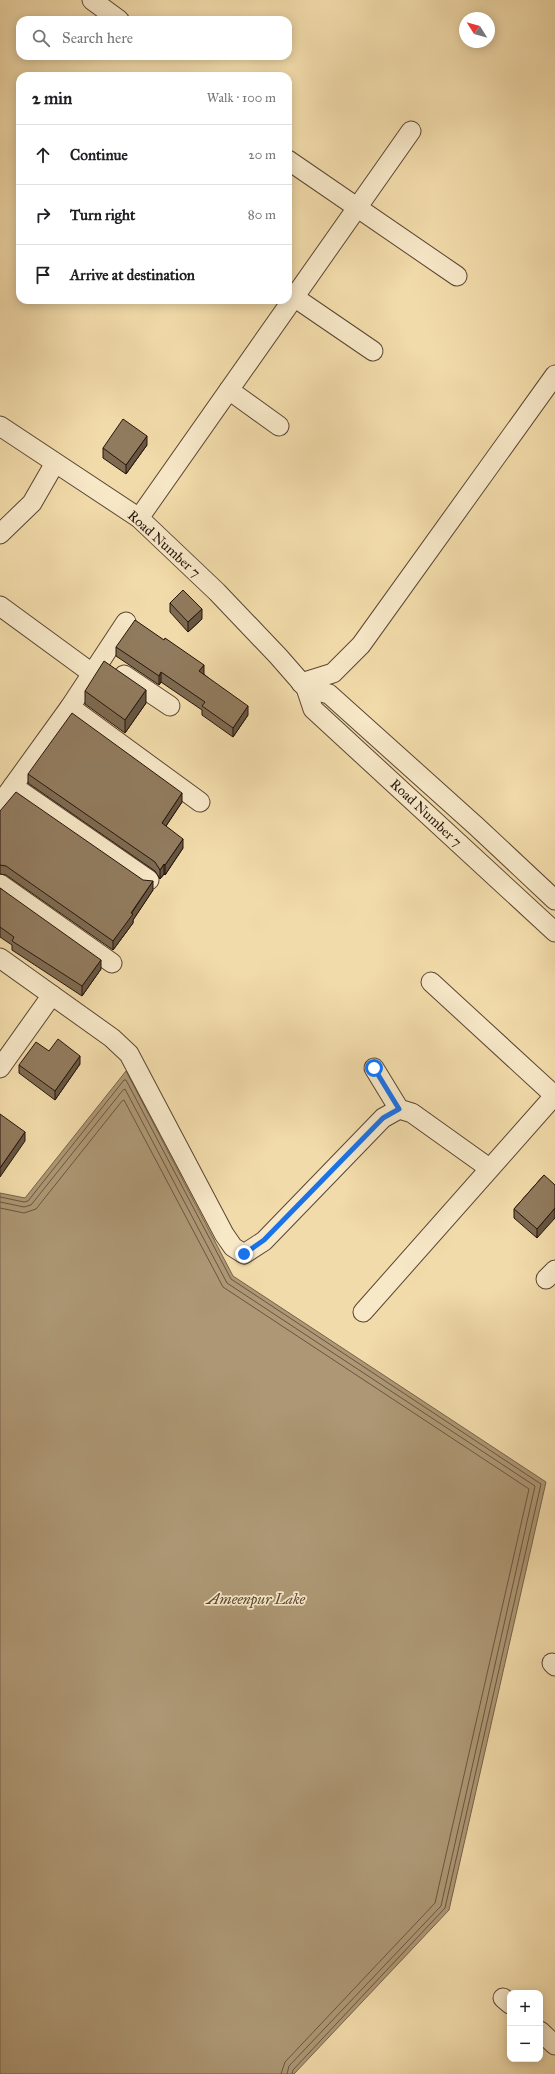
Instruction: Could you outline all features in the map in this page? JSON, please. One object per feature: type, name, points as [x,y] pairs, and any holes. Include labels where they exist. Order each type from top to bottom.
[{"type":"street","points":[[92,0],[114,16]]},
{"type":"street","points":[[292,300],[410,131]]},
{"type":"street","points":[[292,163],[458,276]]},
{"type":"street","points":[[294,297],[373,351]]},
{"type":"street","points":[[139,518],[289,304]]},
{"type":"street","points":[[304,685],[333,672],[361,645],[555,375]]},
{"type":"street","points":[[228,390],[279,426]]},
{"type":"street","name":"Road Number 7","points":[[0,426],[139,518],[217,592],[304,685],[313,709],[555,932]]},
{"type":"street","points":[[0,534],[32,503],[55,463]]},
{"type":"street","points":[[0,606],[97,667],[170,706]]},
{"type":"street","points":[[0,804],[70,707],[126,622]]},
{"type":"street","name":"Road Number 7","points":[[304,685],[328,694],[476,826],[555,900]]},
{"type":"street","points":[[70,707],[200,802]]},
{"type":"street","points":[[13,786],[149,880]]},
{"type":"street","points":[[0,884],[112,963]]},
{"type":"street","points":[[539,917],[555,900]]},
{"type":"street","points":[[0,958],[112,1038],[129,1054],[224,1234],[233,1247],[244,1254],[264,1240],[383,1118],[399,1109]]},
{"type":"street","points":[[363,1312],[555,1095],[431,982]]},
{"type":"street","points":[[0,1068],[52,995]]},
{"type":"street","points":[[374,1068],[399,1109],[412,1113],[489,1168]]},
{"type":"street","points":[[543,2034],[555,2045]]},
{"type":"water","name":"Ameenpur Lake","points":[[126,1071],[233,1276],[546,1482],[449,1910],[294,2074],[0,2074],[0,1193],[25,1198]]},
{"type":"building","points":[[123,419],[147,436],[126,465],[103,448]]},
{"type":"building","points":[[183,590],[202,609],[188,622],[170,603]]},
{"type":"building","points":[[135,620],[164,640],[165,638],[204,665],[199,671],[248,706],[233,728],[202,706],[205,702],[161,672],[159,676],[116,647]]},
{"type":"building","points":[[104,661],[146,690],[125,720],[85,691]]},
{"type":"building","points":[[72,713],[182,793],[162,823],[183,839],[160,870],[155,862],[28,774]]},
{"type":"building","points":[[16,792],[143,880],[153,881],[131,913],[133,914],[113,941],[6,866],[0,865],[0,811]]},
{"type":"building","points":[[0,888],[101,960],[82,986],[12,941],[14,937],[0,927]]},
{"type":"building","points":[[58,1039],[80,1056],[55,1091],[19,1065],[36,1042],[49,1051]]},
{"type":"building","points":[[0,1114],[25,1132],[0,1168]]},
{"type":"building","points":[[544,1175],[555,1185],[555,1208],[537,1229],[514,1209]]},
{"type":"route","points":[[244,1254],[264,1240],[383,1118],[399,1109],[374,1068]]}]
